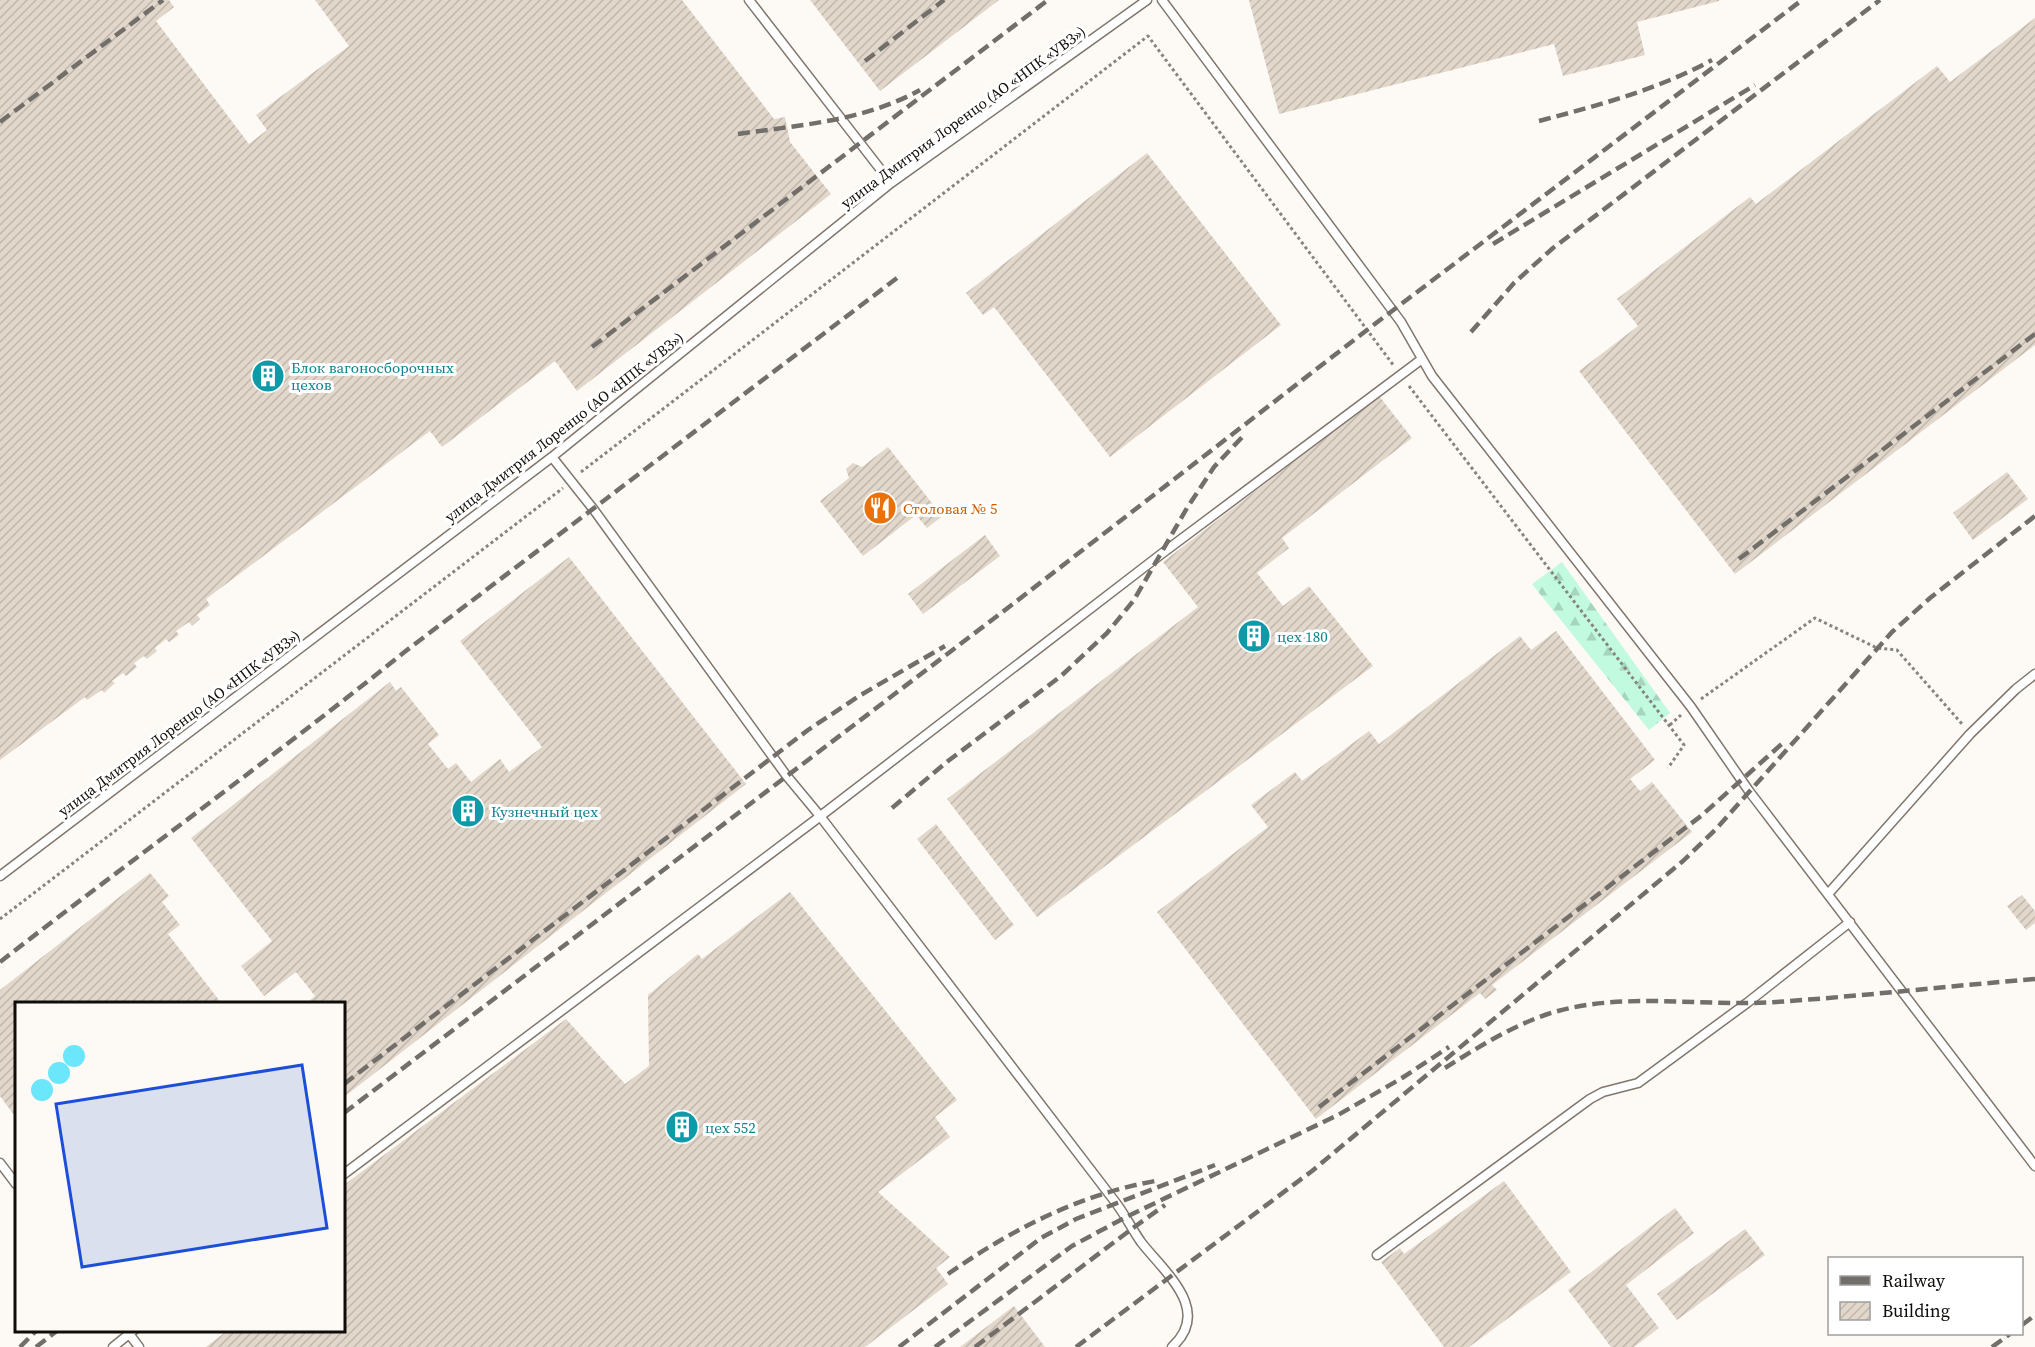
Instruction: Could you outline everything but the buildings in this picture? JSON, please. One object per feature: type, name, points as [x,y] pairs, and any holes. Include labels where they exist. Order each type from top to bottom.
[{"type":"lane","points":[[749,0],[891,183]]},
{"type":"lane","name":"улица Дмитрия Лоренцо (АО «НПК «УВЗ»)","points":[[0,876],[552,457],[891,183],[1147,0]]},
{"type":"lane","points":[[1162,0],[1397,316],[1432,376],[1691,707],[1741,781],[2035,1166]]},
{"type":"lane","points":[[345,1173],[1422,359]]},
{"type":"lane","points":[[552,457],[779,766],[820,816],[1116,1203],[1140,1240],[1180,1289],[1185,1299],[1187,1323],[1183,1334],[1172,1347]]},
{"type":"lane","points":[[1828,894],[1970,734],[2016,689],[2035,674]]},
{"type":"lane","points":[[1377,1255],[1590,1099],[1603,1092],[1638,1083],[1747,1003],[1850,922]]},
{"type":"lane","points":[[0,1163],[15,1183]]},
{"type":"lane","points":[[112,1347],[130,1332],[139,1347]]},
{"type":"path","points":[[0,919],[1148,36],[1400,375],[1670,725],[1684,745],[1668,768]]},
{"type":"path","points":[[1670,725],[1691,707],[1815,618],[1877,648],[1897,650],[1970,734]]},
{"type":"green space","points":[[1562,562],[1670,713],[1649,730],[1532,584]]},
{"type":"railway","points":[[0,122],[163,0]]},
{"type":"railway","points":[[865,61],[944,0]]},
{"type":"railway","points":[[592,347],[1048,0]]},
{"type":"railway","points":[[345,1112],[1802,0]]},
{"type":"railway","points":[[1471,332],[1514,283],[1553,248],[1880,0]]},
{"type":"railway","points":[[1539,121],[1606,103],[1649,88],[1712,60]]},
{"type":"railway","points":[[1493,244],[1755,85]]},
{"type":"railway","points":[[738,134],[854,115],[877,109],[920,90]]},
{"type":"railway","points":[[0,962],[897,278]]},
{"type":"railway","points":[[1739,559],[2035,334]]},
{"type":"railway","points":[[892,808],[948,761],[1061,676],[1107,633],[1134,600],[1187,508],[1214,467],[1246,433]]},
{"type":"railway","points":[[1076,1347],[1312,1171],[1683,861],[1716,829],[1892,632],[1930,598],[2035,516]]},
{"type":"railway","points":[[345,1083],[808,730],[859,696],[945,646]]},
{"type":"railway","points":[[1319,1107],[1701,816],[1784,742]]},
{"type":"railway","points":[[1445,1068],[1528,1021],[1584,1005],[1639,1001],[1776,1002],[2035,979]]},
{"type":"railway","points":[[935,1347],[1072,1246],[1126,1217],[1338,1115],[1402,1078],[1449,1047]]},
{"type":"railway","points":[[899,1347],[1041,1238],[1076,1219],[1215,1165]]},
{"type":"railway","points":[[948,1274],[996,1243],[1046,1216],[1099,1195],[1155,1181]]},
{"type":"railway","points":[[975,1347],[1165,1205]]},
{"type":"railway","points":[[2023,1324],[2035,1315]]},
{"type":"railway","points":[[20,1347],[35,1332]]},
{"type":"railway","points":[[36,1347],[55,1332]]},
{"type":"railway","points":[[1992,1347],[2009,1335]]},
{"type":"place","name":"Блок вагоносборочных цехов","points":[[268,376]]},
{"type":"place","name":"Столовая № 5","points":[[880,508]]},
{"type":"place","name":"цех 180","points":[[1254,636]]},
{"type":"place","name":"Кузнечный цех","points":[[468,811]]},
{"type":"place","name":"цех 552","points":[[682,1127]]}]
